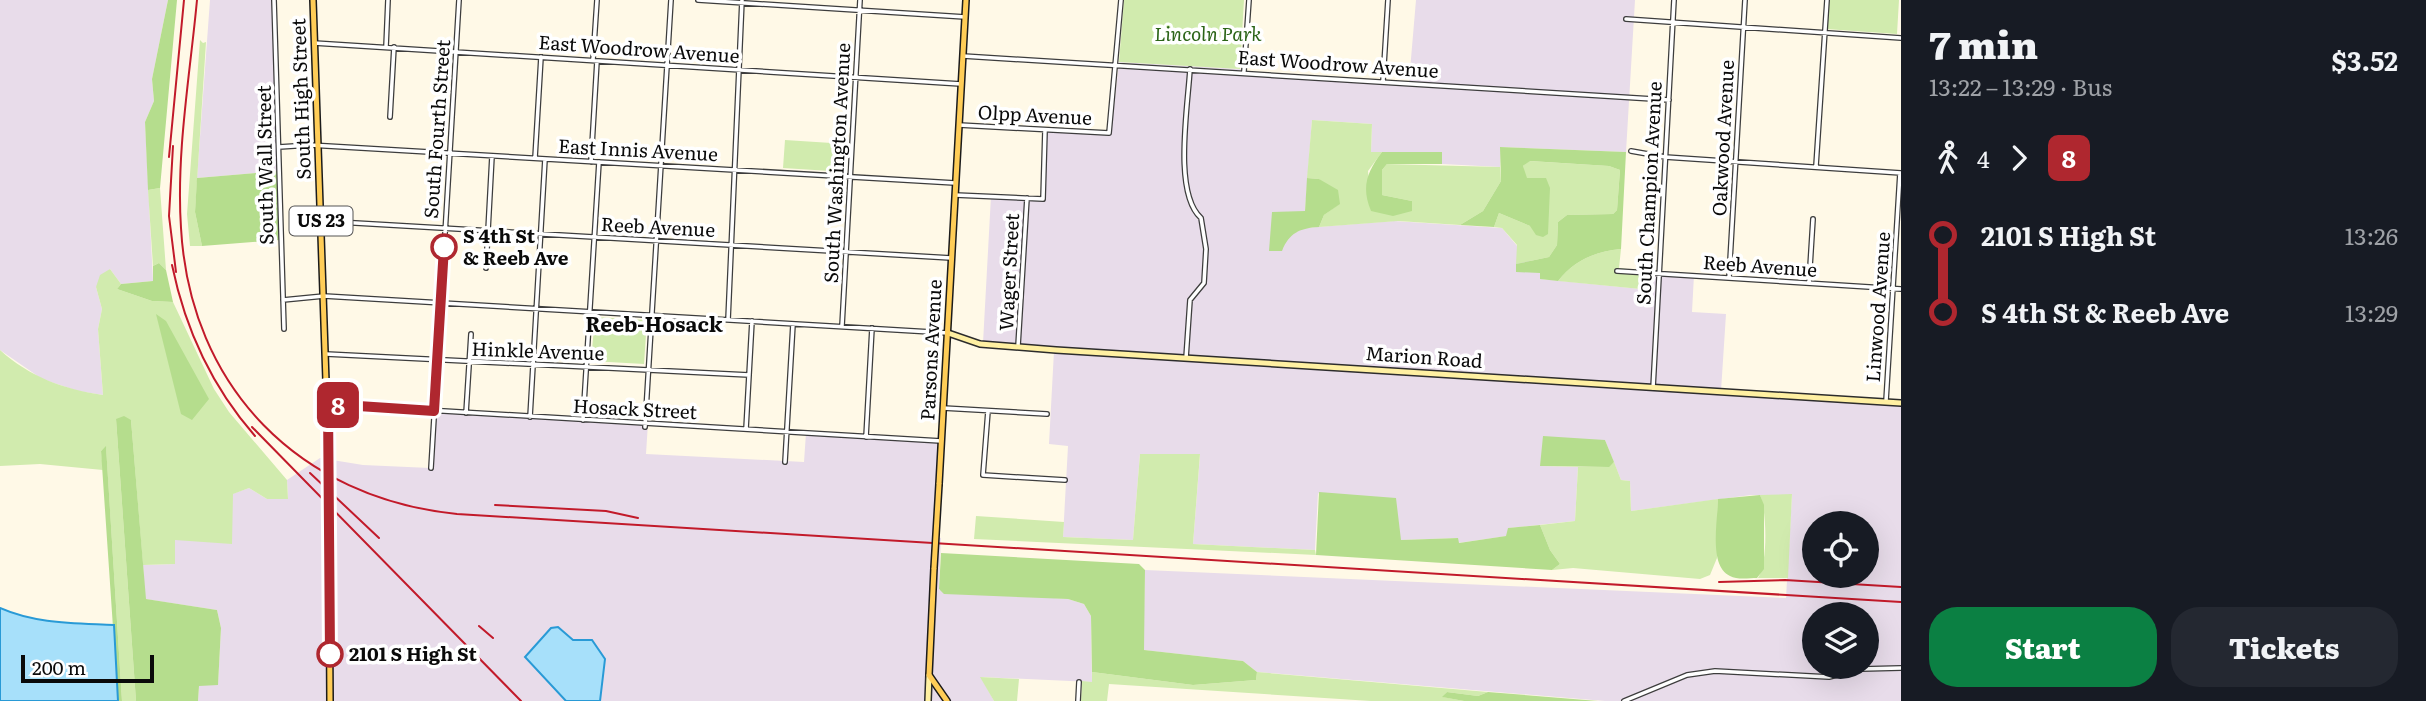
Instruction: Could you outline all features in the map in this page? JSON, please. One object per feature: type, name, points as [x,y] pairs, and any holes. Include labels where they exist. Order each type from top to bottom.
[{"type":"main road","name":"South High Street","points":[[313,0],[328,404],[330,701]]},
{"type":"main road","name":"Parsons Avenue","points":[[929,676],[966,0]]},
{"type":"main road","points":[[929,676],[947,701]]},
{"type":"street","name":"South Wall Street","points":[[274,0],[284,329]]},
{"type":"street","points":[[386,47],[388,0]]},
{"type":"street","name":"South Fourth Street","points":[[431,468],[459,0]]},
{"type":"street","points":[[592,162],[597,0]]},
{"type":"street","points":[[645,425],[671,0]]},
{"type":"street","points":[[698,0],[965,17]]},
{"type":"street","name":"South Washington Avenue","points":[[842,327],[860,0]]},
{"type":"street","points":[[1116,65],[1121,0]]},
{"type":"street","points":[[1244,72],[1249,0]]},
{"type":"street","points":[[1383,81],[1388,0]]},
{"type":"street","name":"South Champion Avenue","points":[[1653,388],[1674,0]]},
{"type":"street","name":"Oakwood Avenue","points":[[1729,278],[1745,0]]},
{"type":"street","points":[[1816,167],[1827,0]]},
{"type":"street","points":[[728,320],[742,1]]},
{"type":"street","points":[[1626,19],[1901,38]]},
{"type":"street","name":"East Woodrow Avenue","points":[[314,43],[961,84]]},
{"type":"street","points":[[390,117],[394,47]]},
{"type":"street","name":"East Woodrow Avenue","points":[[963,56],[1668,100]]},
{"type":"street","points":[[535,158],[541,57]]},
{"type":"street","name":"Olpp Avenue","points":[[959,125],[1110,132],[1116,65]]},
{"type":"street","points":[[1186,358],[1190,300],[1204,283],[1206,248],[1201,218],[1191,209],[1185,177],[1190,69]]},
{"type":"street","points":[[955,195],[1043,199],[1045,130]]},
{"type":"street","name":"East Innis Avenue","points":[[279,147],[318,146],[956,183]]},
{"type":"street","points":[[1631,151],[1665,157],[1900,173]]},
{"type":"street","points":[[486,268],[494,156]]},
{"type":"street","points":[[530,417],[545,159]]},
{"type":"street","points":[[583,420],[599,162]]},
{"type":"street","name":"Linwood Avenue","points":[[1886,402],[1900,173]]},
{"type":"street","name":"Wager Street","points":[[1018,347],[1027,198]]},
{"type":"street","points":[[1809,284],[1813,219]]},
{"type":"street","name":"Reeb Avenue","points":[[321,221],[951,258]]},
{"type":"street","name":"Reeb Avenue","points":[[1617,271],[1901,289]]},
{"type":"street","points":[[283,300],[324,296],[948,333]]},
{"type":"street","points":[[746,429],[752,321]]},
{"type":"street","points":[[785,463],[793,324]]},
{"type":"street","points":[[866,437],[872,328]]},
{"type":"street","name":"Marion Road","points":[[948,333],[980,344],[1018,347],[1901,403]]},
{"type":"street","points":[[466,413],[471,334]]},
{"type":"street","name":"Hinkle Avenue","points":[[326,354],[513,365],[533,362],[749,375]]},
{"type":"street","name":"Hosack Street","points":[[328,404],[941,441]]},
{"type":"street","points":[[943,408],[1047,414]]},
{"type":"street","points":[[988,411],[983,475],[1065,480]]},
{"type":"street","points":[[1624,701],[1687,675],[1705,672],[1829,677],[1861,669],[1901,668]]},
{"type":"street","name":"Parsons Avenue","points":[[928,701],[929,676]]},
{"type":"street","points":[[1078,701],[1079,682]]},
{"type":"shaded area","points":[[0,0],[168,0],[152,79],[154,101],[145,122],[153,281],[121,284],[110,269],[96,287],[102,309],[98,329],[103,395],[78,391],[42,379],[0,350]]},
{"type":"shaded area","points":[[210,0],[272,0],[278,171],[197,178]]},
{"type":"shaded area","points":[[1416,0],[1635,0],[1626,152],[1501,147],[1500,167],[1442,164],[1441,152],[1371,152],[1372,124],[1312,120],[1305,211],[1287,237],[1304,228],[1394,221],[1502,228],[1540,273],[1541,279],[1651,290],[1653,272],[1694,275],[1692,312],[1726,314],[1721,391],[1901,403],[1901,701],[1605,701],[1257,672],[1243,661],[1143,650],[1145,570],[1786,598],[1792,495],[1751,495],[1631,511],[1630,481],[1621,480],[1605,440],[1540,466],[1578,467],[1575,521],[1509,528],[1507,536],[1458,543],[1458,538],[1401,540],[1318,493],[1315,550],[1193,544],[1200,455],[1140,454],[1133,540],[1063,537],[1068,446],[1049,444],[1054,351],[983,343],[991,196],[1041,199],[1045,130],[1111,133],[1119,62],[1240,69],[1245,73],[1409,82]]},
{"type":"shaded area","points":[[433,410],[648,423],[646,454],[804,462],[806,433],[943,439],[936,537],[941,538],[939,590],[1068,599],[1084,604],[1091,616],[1092,682],[981,677],[994,701],[198,701],[199,685],[218,684],[221,628],[217,610],[145,599],[143,565],[175,564],[175,540],[232,494],[249,488],[267,499],[288,499],[287,480],[320,458],[363,465],[430,468]]},
{"type":"green space","points":[[168,0],[177,0],[160,188],[148,190],[145,122],[154,101],[152,79]]},
{"type":"green space","name":"Lincoln Park","points":[[1124,0],[1244,0],[1240,69],[1119,62]]},
{"type":"green space","points":[[1829,0],[1899,0],[1897,34],[1826,29]]},
{"type":"green space","points":[[200,40],[206,42],[195,212],[202,246],[190,246],[187,214]]},
{"type":"green space","points":[[1312,120],[1372,124],[1371,152],[1382,152],[1368,171],[1371,211],[1412,201],[1382,195],[1382,170],[1387,164],[1500,167],[1501,181],[1483,211],[1460,225],[1398,221],[1319,227],[1324,215],[1339,204],[1319,179],[1307,178]]},
{"type":"green space","points":[[785,140],[847,144],[846,172],[783,168]]},
{"type":"green space","points":[[1500,147],[1626,152],[1621,249],[1586,258],[1558,281],[1540,279],[1540,273],[1516,272],[1516,264],[1549,257],[1557,245],[1558,222],[1567,215],[1613,214],[1617,210],[1620,170],[1609,166],[1530,161],[1523,166],[1527,178],[1546,178],[1550,188],[1548,234],[1543,237],[1536,235],[1530,226],[1499,213],[1494,227],[1460,225],[1483,211],[1501,181]]},
{"type":"green space","points":[[1382,152],[1442,152],[1442,164],[1387,164],[1382,170],[1382,195],[1412,201],[1412,211],[1393,216],[1371,211],[1366,194],[1367,180]]},
{"type":"green space","points":[[1529,161],[1609,166],[1620,170],[1617,210],[1613,214],[1567,215],[1558,222],[1557,245],[1549,257],[1516,264],[1517,245],[1502,228],[1494,227],[1499,213],[1530,226],[1523,166]]},
{"type":"green space","points":[[278,171],[280,240],[202,246],[195,212],[197,178]]},
{"type":"green space","points":[[1307,178],[1319,179],[1338,190],[1340,204],[1324,215],[1319,227],[1296,233],[1282,251],[1269,251],[1272,212],[1305,211]]},
{"type":"green space","points":[[160,188],[166,270],[159,263],[153,266],[148,190]]},
{"type":"green space","points":[[1621,249],[1619,268],[1653,272],[1651,290],[1558,281],[1586,258]]},
{"type":"green space","points":[[159,263],[166,270],[173,302],[152,301],[117,289],[121,284],[153,281],[153,266]]},
{"type":"green space","points":[[110,269],[121,284],[117,289],[152,301],[173,302],[214,389],[229,412],[287,480],[288,499],[267,499],[249,488],[233,494],[232,544],[175,540],[175,564],[143,565],[131,420],[116,419],[136,701],[122,701],[106,447],[101,451],[103,470],[40,464],[0,466],[0,350],[35,375],[74,389],[103,395],[98,329],[102,309],[96,287],[100,275]]},
{"type":"green space","points":[[156,314],[166,321],[209,399],[192,420],[181,414]]},
{"type":"green space","points":[[595,317],[647,320],[644,364],[591,361]]},
{"type":"green space","points":[[124,416],[131,420],[146,599],[217,610],[221,628],[218,685],[199,686],[198,701],[136,701],[116,419]]},
{"type":"green space","points":[[1543,436],[1605,440],[1614,462],[1609,467],[1540,466]]},
{"type":"green space","points":[[106,446],[122,701],[118,701],[101,451]]},
{"type":"green space","points":[[1140,454],[1200,454],[1193,544],[1315,550],[1316,555],[974,539],[976,516],[1064,522],[1063,537],[1133,540]]},
{"type":"green space","points":[[1614,462],[1621,480],[1630,481],[1631,511],[1718,499],[1717,558],[1710,575],[1700,579],[1573,568],[1552,570],[1560,564],[1550,550],[1540,525],[1575,521],[1578,467],[1608,467]]},
{"type":"green space","points":[[1319,492],[1396,498],[1401,540],[1458,538],[1459,543],[1506,536],[1508,528],[1540,525],[1550,550],[1560,564],[1552,570],[1316,555]]},
{"type":"green space","points":[[1792,494],[1788,578],[1758,578],[1764,561],[1765,537],[1760,495]]},
{"type":"green space","points":[[1760,495],[1764,505],[1764,569],[1757,578],[1730,576],[1723,571],[1717,553],[1718,499]]},
{"type":"green space","points":[[941,553],[1139,564],[1145,570],[1144,650],[1243,661],[1257,672],[1256,680],[1193,685],[1092,672],[1091,616],[1084,604],[1068,599],[944,594],[939,589]]},
{"type":"green space","points":[[1092,672],[1193,685],[1256,680],[1257,672],[1488,692],[1478,696],[1447,692],[1443,697],[1464,701],[1371,701],[1109,684],[1107,701],[1081,701],[1082,681],[1092,682]]},
{"type":"green space","points":[[980,677],[1019,679],[1017,701],[994,701]]},
{"type":"green space","points":[[1447,692],[1478,696],[1488,692],[1598,701],[1464,701],[1442,697]]},
{"type":"water","points":[[0,608],[41,620],[114,625],[118,701],[0,701]]},
{"type":"water","points":[[558,627],[573,640],[592,640],[605,659],[600,701],[566,701],[525,657],[551,628]]},
{"type":"railway","points":[[169,157],[184,0]]},
{"type":"railway","points":[[197,0],[184,114],[180,200],[189,286],[206,338],[231,385],[264,425],[303,459],[349,485],[400,504],[457,514],[1901,602]]},
{"type":"railway","points":[[173,146],[169,216],[176,272]]},
{"type":"railway","points":[[172,265],[184,311],[202,356],[226,397],[255,436]]},
{"type":"railway","points":[[252,427],[521,701]]},
{"type":"railway","points":[[310,473],[379,538]]},
{"type":"railway","points":[[495,505],[606,511],[638,518]]},
{"type":"railway","points":[[1719,582],[1785,580],[1901,587]]},
{"type":"railway","points":[[479,626],[493,638]]},
{"type":"bus line","name":"8","points":[[330,654],[328,404],[434,411],[444,247]]},
{"type":"place","name":"S 4th St & Reeb Ave","points":[[444,247]]},
{"type":"place","name":"2101 S High St","points":[[330,654]]},
{"type":"district","name":"Reeb-Hosack","points":[[654,325]]}]
